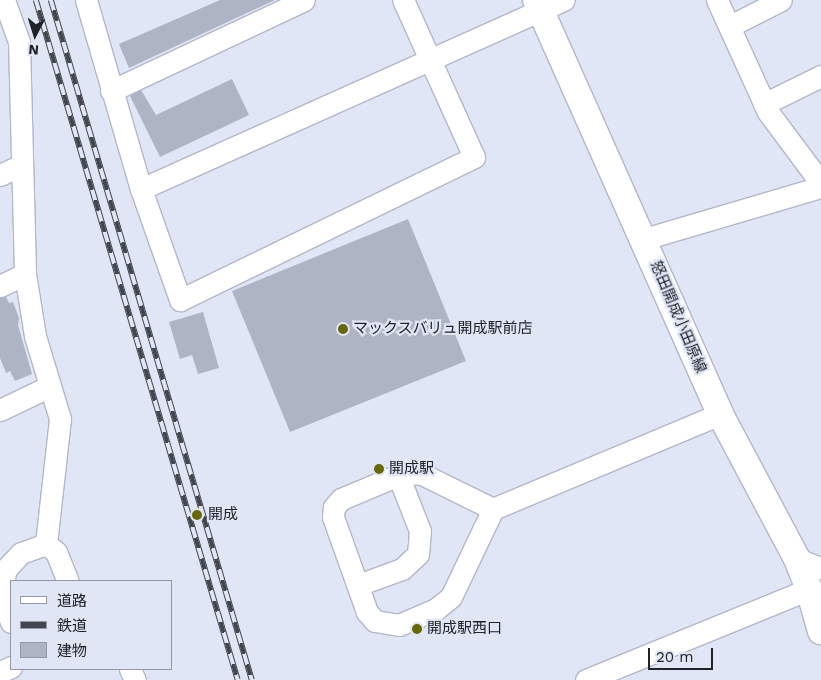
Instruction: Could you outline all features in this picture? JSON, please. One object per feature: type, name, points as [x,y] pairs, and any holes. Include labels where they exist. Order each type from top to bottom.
[{"type":"main road","name":"怒田開成小田原線","points":[[547,4],[644,239],[720,414],[797,559],[815,578],[821,631]]},
{"type":"street","points":[[4,0],[21,165],[25,274],[35,336],[60,419],[46,544]]},
{"type":"street","points":[[86,0],[141,189],[180,300],[474,157],[432,59],[403,0]]},
{"type":"street","points":[[111,91],[304,0]]},
{"type":"street","points":[[644,239],[821,185],[764,104],[717,0]]},
{"type":"street","points":[[730,26],[781,0]]},
{"type":"street","points":[[141,189],[432,59],[547,4]]},
{"type":"street","points":[[764,104],[821,76]]},
{"type":"street","points":[[0,174],[21,165]]},
{"type":"street","points":[[0,286],[25,274]]},
{"type":"street","points":[[0,410],[50,386]]},
{"type":"street","points":[[492,509],[429,477],[398,475],[341,499],[334,507],[333,517],[367,612],[374,621],[388,625],[399,625],[436,610],[451,598],[492,509],[720,414]]},
{"type":"street","points":[[358,585],[402,569],[418,554],[420,532],[398,475]]},
{"type":"street","points":[[46,544],[56,552],[68,580]]},
{"type":"street","points":[[10,619],[2,596],[5,570],[21,553],[46,544]]},
{"type":"street","points":[[586,680],[815,578]]},
{"type":"building","points":[[220,0],[275,0],[129,68],[119,44]]},
{"type":"building","points":[[232,79],[249,115],[160,157],[130,96],[141,90],[156,115]]},
{"type":"building","points":[[408,219],[466,361],[290,432],[232,291]]},
{"type":"building","points":[[6,297],[9,303],[13,302],[19,318],[18,325],[32,374],[15,381],[10,371],[6,373],[0,358],[0,298]]},
{"type":"building","points":[[203,312],[219,368],[198,374],[192,355],[180,359],[169,322]]},
{"type":"railway","points":[[36,0],[238,680]]},
{"type":"railway","points":[[51,0],[252,680]]},
{"type":"place","name":"マックスバリュ開成駅前店","points":[[343,329]]},
{"type":"place","name":"開成駅","points":[[379,469]]},
{"type":"place","name":"開成","points":[[197,515]]},
{"type":"place","name":"開成駅西口","points":[[417,629]]}]
